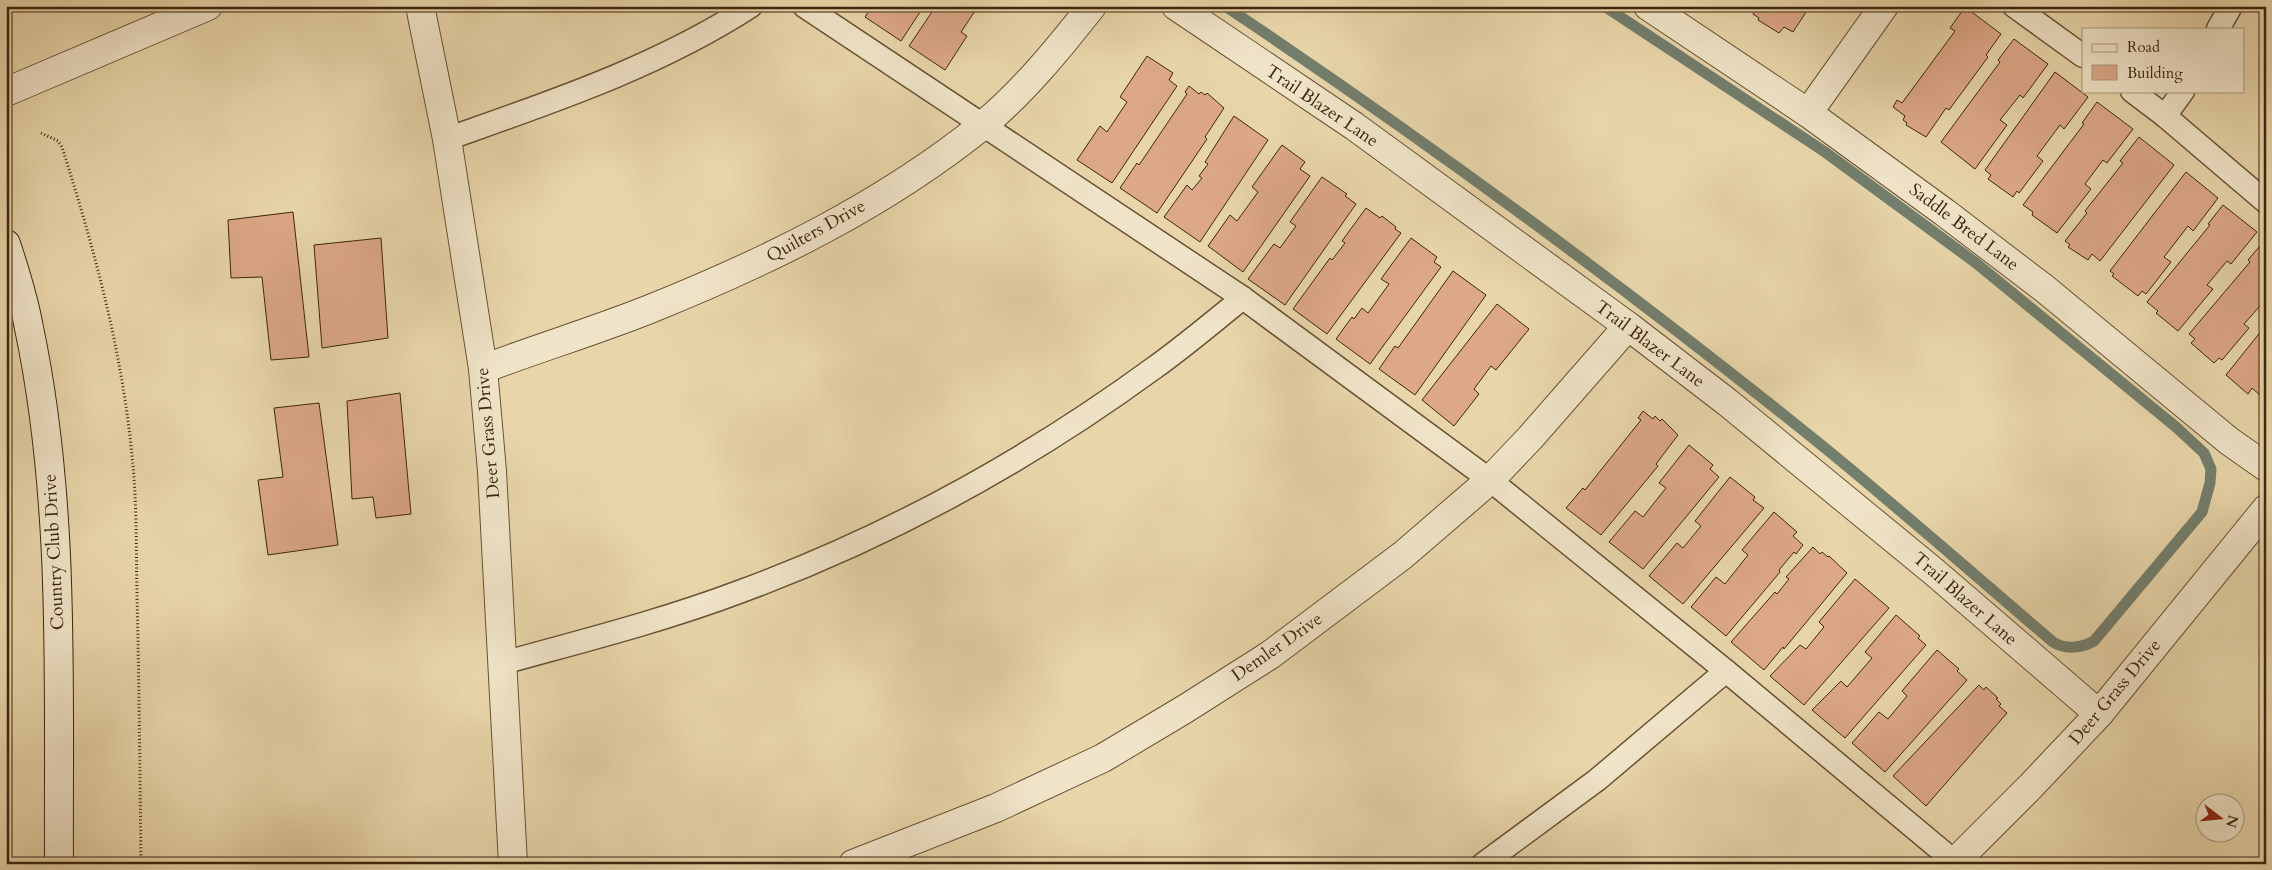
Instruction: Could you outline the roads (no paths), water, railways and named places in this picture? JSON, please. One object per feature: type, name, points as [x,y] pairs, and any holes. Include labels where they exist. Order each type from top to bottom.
[{"type":"street","points":[[6,92],[208,6]]},
{"type":"street","name":"Deer Grass Drive","points":[[420,6],[447,139],[483,369],[492,471],[513,864]]},
{"type":"street","name":"Quilters Drive","points":[[483,369],[649,309],[745,269],[792,246],[894,188],[983,125],[1053,55],[1092,6]]},
{"type":"street","name":"Trail Blazer Lane","points":[[1176,6],[1354,126],[1628,326],[1727,402],[1933,570],[2099,714]]},
{"type":"street","name":"Saddle Bred Lane","points":[[1648,6],[1808,113],[1944,212],[2044,289],[2229,441],[2266,468]]},
{"type":"street","points":[[1808,113],[1884,6]]},
{"type":"street","name":"Country Club Drive","points":[[6,244],[29,327],[43,412],[52,495],[58,596],[59,864]]},
{"type":"street","name":"Demler Drive","points":[[853,864],[1014,799],[1103,758],[1270,655],[1403,555],[1490,480],[1530,438],[1628,326]]},
{"type":"street","name":"Deer Grass Drive","points":[[1954,863],[2099,714],[2266,509]]},
{"type":"lane","points":[[447,139],[589,88],[677,48],[723,24],[751,6]]},
{"type":"lane","points":[[804,6],[1243,298],[1490,480],[1726,671],[1954,863]]},
{"type":"lane","points":[[2014,6],[2082,55]]},
{"type":"lane","points":[[2219,28],[2231,6]]},
{"type":"lane","points":[[2133,92],[2166,116],[2266,202]]},
{"type":"lane","points":[[2166,116],[2182,92]]},
{"type":"lane","points":[[502,663],[663,618],[740,592],[811,563],[883,530],[960,492],[1090,412],[1154,368],[1243,298]]},
{"type":"lane","points":[[1483,864],[1597,780],[1726,671]]},
{"type":"waterway","points":[[1225,6],[1379,111],[1605,276],[1825,448],[2053,642],[2058,645],[2074,647],[2094,641],[2202,512],[2210,483],[2211,469],[2204,453],[2176,427],[1976,263],[1825,152],[1604,6]]}]
